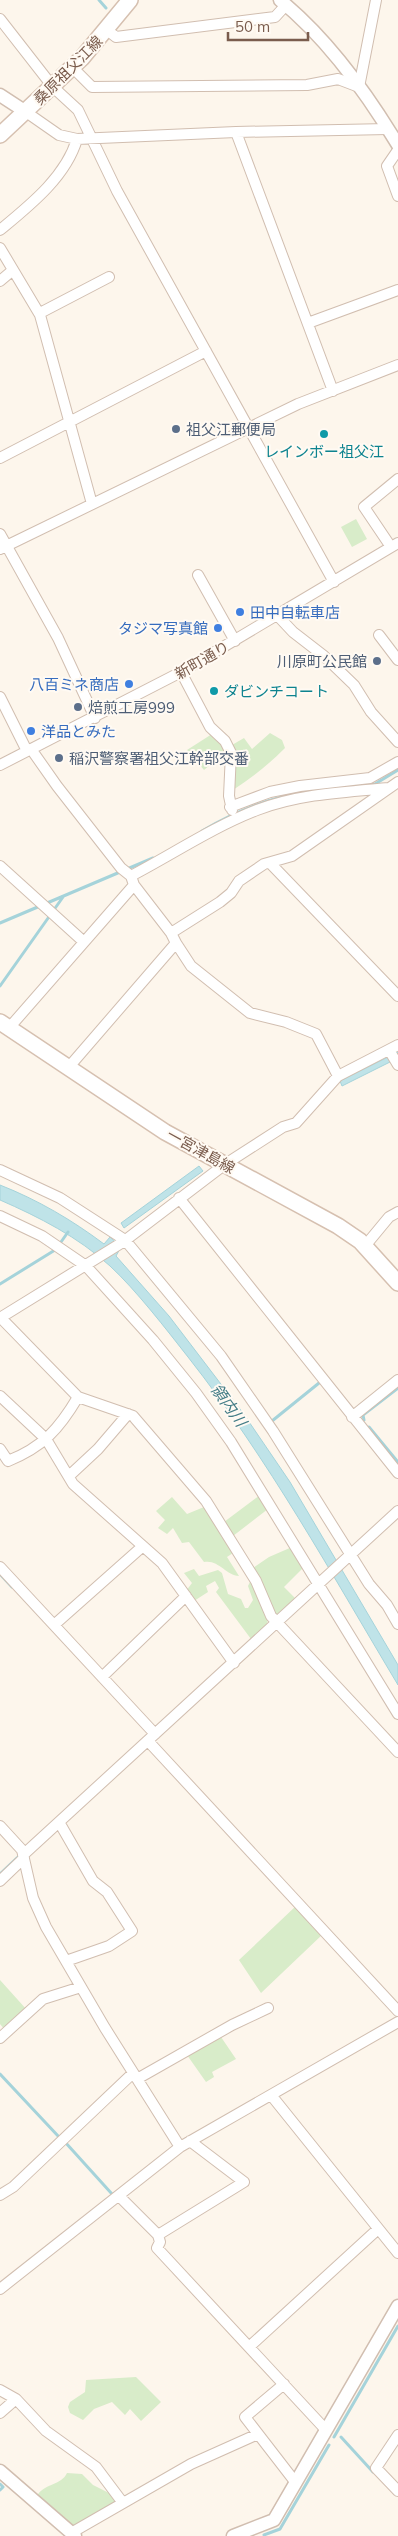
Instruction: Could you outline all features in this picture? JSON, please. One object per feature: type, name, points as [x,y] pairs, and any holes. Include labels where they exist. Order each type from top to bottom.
[{"type":"main road","name":"桑原祖父江線","points":[[0,135],[73,68],[107,30],[130,0]]},
{"type":"main road","name":"一宮津島線","points":[[4,1025],[165,1132],[338,1226],[365,1246],[398,1283]]},
{"type":"street","points":[[359,87],[376,0]]},
{"type":"street","points":[[107,30],[116,38],[275,17],[283,2],[304,18],[359,87],[398,145]]},
{"type":"street","points":[[0,19],[53,87],[78,110],[90,138],[334,582]]},
{"type":"street","points":[[73,68],[92,87],[307,85],[338,79],[359,87]]},
{"type":"street","points":[[0,95],[59,135],[77,139],[236,132],[388,129]]},
{"type":"street","points":[[236,132],[333,391]]},
{"type":"street","points":[[0,230],[44,193],[74,149],[77,139]]},
{"type":"street","points":[[398,150],[387,166],[398,196]]},
{"type":"street","points":[[0,248],[40,313],[92,504]]},
{"type":"street","points":[[0,281],[13,270]]},
{"type":"street","points":[[40,313],[108,277]]},
{"type":"street","points":[[308,323],[398,290]]},
{"type":"street","points":[[0,458],[206,351]]},
{"type":"street","points":[[3,548],[298,404],[398,365]]},
{"type":"street","points":[[394,545],[364,506],[398,479]]},
{"type":"street","points":[[0,534],[3,548],[58,638],[95,718]]},
{"type":"street","name":"新町通り","points":[[0,765],[95,718],[181,672],[278,616],[394,545]]},
{"type":"street","points":[[198,575],[236,641]]},
{"type":"street","points":[[278,616],[293,632],[324,656],[354,685],[371,712],[398,742]]},
{"type":"street","points":[[379,635],[398,660]]},
{"type":"street","points":[[181,672],[210,727],[225,741],[231,754],[234,814]]},
{"type":"street","points":[[0,697],[29,750],[129,876],[171,933],[191,966],[250,1014],[286,1022],[316,1034],[338,1076]]},
{"type":"street","points":[[4,1025],[84,942],[129,876],[270,792],[370,778],[398,762]]},
{"type":"street","points":[[171,933],[220,902],[231,893],[239,881],[270,862],[292,856],[398,782]]},
{"type":"street","points":[[234,814],[322,794],[389,788]]},
{"type":"street","points":[[270,862],[398,996]]},
{"type":"street","points":[[0,866],[84,942]]},
{"type":"street","points":[[68,1068],[176,943]]},
{"type":"street","points":[[394,1055],[338,1076],[296,1123],[283,1127],[224,1165],[124,1241],[0,1318],[78,1397],[133,1416],[206,1501],[256,1581],[271,1616],[398,1752]]},
{"type":"street","points":[[0,1170],[60,1198],[94,1218],[124,1241],[221,1356],[273,1431],[350,1556],[398,1624]]},
{"type":"street","points":[[179,1198],[398,1474]]},
{"type":"street","points":[[365,1246],[389,1217],[398,1212]]},
{"type":"street","points":[[0,1216],[42,1236],[88,1265],[196,1393],[232,1442],[321,1583],[398,1714]]},
{"type":"street","points":[[352,1417],[398,1380]]},
{"type":"street","points":[[0,1449],[8,1461],[23,1455],[46,1439],[64,1420],[78,1397]]},
{"type":"street","points":[[1,1399],[46,1439],[74,1484],[162,1563],[234,1663]]},
{"type":"street","points":[[69,1476],[98,1449],[128,1414]]},
{"type":"street","points":[[0,1881],[58,1822],[398,1511]]},
{"type":"street","points":[[54,1625],[143,1546]]},
{"type":"street","points":[[0,1567],[102,1676],[152,1738],[398,2011]]},
{"type":"street","points":[[102,1676],[186,1596]]},
{"type":"street","points":[[58,1822],[93,1881],[107,1892],[132,1931],[109,1946],[66,1961]]},
{"type":"street","points":[[0,1826],[22,1850],[33,1898],[66,1961],[180,2148]]},
{"type":"street","points":[[0,2038],[43,1999],[81,1987]]},
{"type":"street","points":[[0,2196],[13,2187],[135,2076],[268,2008]]},
{"type":"street","points":[[0,2289],[190,2141],[398,2022]]},
{"type":"street","points":[[270,2095],[398,2253]]},
{"type":"street","points":[[158,2235],[244,2182],[190,2141]]},
{"type":"street","points":[[118,2196],[158,2235],[160,2242],[157,2248],[326,2430]]},
{"type":"street","points":[[249,2347],[378,2229]]},
{"type":"street","points":[[233,2536],[257,2532],[274,2520],[398,2306]]},
{"type":"street","points":[[284,2384],[245,2417],[296,2483]]},
{"type":"street","points":[[0,2390],[16,2399],[46,2431],[96,2467],[123,2503]]},
{"type":"street","points":[[0,2413],[16,2399]]},
{"type":"street","points":[[0,2471],[73,2534],[191,2464],[258,2434]]},
{"type":"street","points":[[398,2436],[376,2468],[398,2491]]},
{"type":"green space","points":[[356,519],[367,539],[352,547],[341,527]]},
{"type":"green space","points":[[270,733],[282,740],[285,748],[247,781],[233,790],[232,745],[244,738],[252,749]]},
{"type":"green space","points":[[212,734],[214,739],[217,739],[225,747],[226,752],[204,770],[187,750]]},
{"type":"green space","points":[[260,1495],[268,1509],[233,1536],[224,1522]]},
{"type":"green space","points":[[172,1497],[187,1514],[204,1507],[233,1553],[227,1557],[239,1576],[214,1563],[204,1562],[189,1542],[182,1543],[173,1528],[167,1534],[158,1528],[165,1520],[156,1511]]},
{"type":"green space","points":[[292,1547],[304,1567],[284,1587],[295,1598],[278,1614],[274,1614],[253,1568],[269,1557]]},
{"type":"green space","points":[[194,1569],[199,1576],[218,1570],[222,1573],[228,1594],[241,1599],[245,1608],[248,1608],[253,1600],[248,1586],[250,1582],[253,1583],[268,1619],[267,1625],[251,1639],[216,1592],[219,1588],[215,1581],[206,1586],[208,1592],[194,1601],[186,1591],[192,1583],[184,1573]]},
{"type":"green space","points":[[297,1905],[323,1934],[261,1993],[239,1960]]},
{"type":"green space","points":[[0,1980],[27,2010],[5,2030],[0,2024]]},
{"type":"green space","points":[[221,2037],[236,2059],[212,2072],[214,2077],[206,2082],[187,2055]]},
{"type":"green space","points":[[136,2377],[161,2402],[141,2421],[130,2409],[125,2415],[112,2402],[94,2409],[83,2420],[70,2413],[68,2407],[70,2402],[85,2392],[86,2380]]},
{"type":"green space","points":[[67,2473],[82,2474],[93,2485],[109,2493],[117,2503],[73,2527],[37,2496],[44,2489],[65,2477]]},
{"type":"water","points":[[398,1052],[398,1058],[342,1086],[340,1081]]},
{"type":"water","points":[[199,1166],[203,1171],[124,1228],[121,1223]]},
{"type":"water","name":"領内川","points":[[0,1185],[54,1211],[104,1244],[110,1237],[121,1247],[116,1256],[169,1316],[243,1413],[290,1482],[398,1665],[398,1685],[298,1518],[246,1436],[170,1334],[110,1266],[58,1228],[0,1200]]},
{"type":"waterway","points":[[99,0],[106,8]]},
{"type":"waterway","points":[[369,785],[375,784],[398,770]]},
{"type":"waterway","points":[[202,831],[230,816],[272,799],[318,790]]},
{"type":"waterway","points":[[0,923],[153,858]]},
{"type":"waterway","points":[[0,986],[63,897]]},
{"type":"waterway","points":[[61,1242],[68,1232]]},
{"type":"waterway","points":[[0,1284],[55,1250]]},
{"type":"waterway","points":[[272,1421],[319,1383]]},
{"type":"waterway","points":[[364,1420],[363,1415],[398,1388]]},
{"type":"waterway","points":[[369,1427],[398,1462]]},
{"type":"waterway","points":[[0,1574],[12,1587]]},
{"type":"waterway","points":[[0,1874],[18,1857]]},
{"type":"waterway","points":[[0,2074],[59,2137]]},
{"type":"waterway","points":[[65,2142],[112,2194]]},
{"type":"waterway","points":[[334,2437],[398,2326]]},
{"type":"waterway","points":[[341,2437],[373,2472]]},
{"type":"waterway","points":[[264,2535],[280,2529],[329,2445]]},
{"type":"waterway","points":[[0,2484],[3,2487],[0,2490]]},
{"type":"place","name":"祖父江郵便局","points":[[176,429]]},
{"type":"place","name":"レインボー祖父江","points":[[324,434]]},
{"type":"place","name":"田中自転車店","points":[[240,612]]},
{"type":"place","name":"タジマ写真館","points":[[218,628]]},
{"type":"place","name":"川原町公民館","points":[[377,661]]},
{"type":"place","name":"八百ミネ商店","points":[[129,684]]},
{"type":"place","name":"ダビンチコート","points":[[214,691]]},
{"type":"place","name":"焙煎工房999","points":[[78,707]]},
{"type":"place","name":"洋品とみた","points":[[31,731]]},
{"type":"place","name":"稲沢警察署祖父江幹部交番","points":[[59,758]]}]
